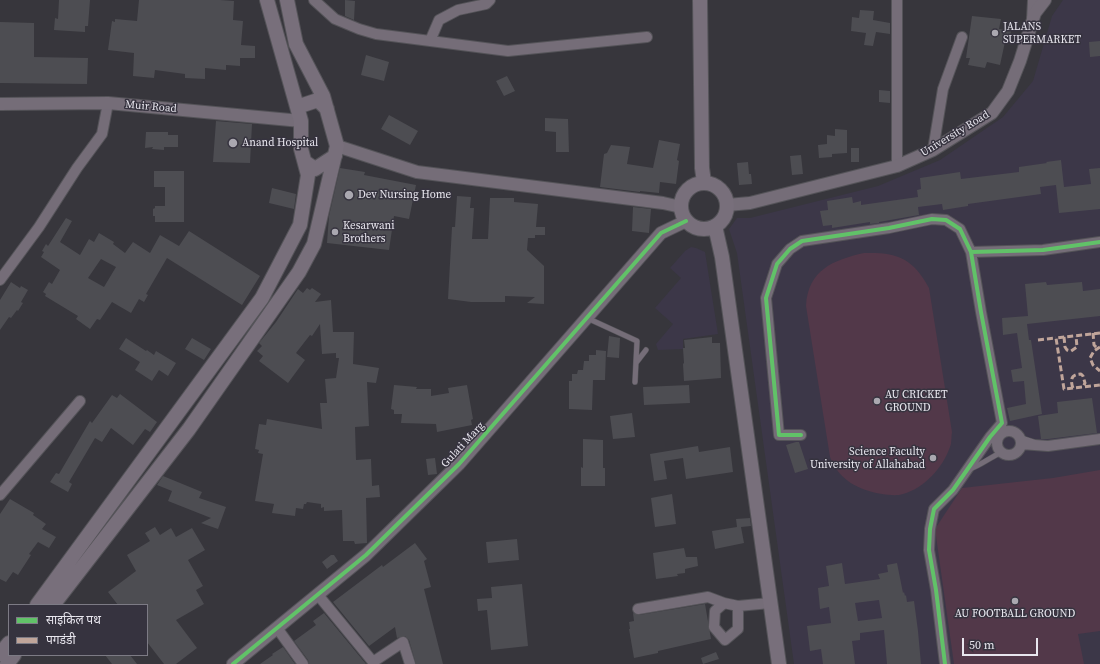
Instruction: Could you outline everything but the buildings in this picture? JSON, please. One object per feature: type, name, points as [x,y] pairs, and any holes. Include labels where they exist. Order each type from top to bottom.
[{"type":"main road","points":[[38,604],[262,298],[300,225],[308,175],[301,149],[301,121],[267,0]]},
{"type":"main road","points":[[700,0],[702,168],[704,182]]},
{"type":"main road","points":[[54,604],[189,429],[299,272],[314,244],[336,151],[323,96],[296,44],[290,1]]},
{"type":"main road","points":[[297,107],[318,100],[327,109]]},
{"type":"main road","points":[[305,162],[315,169],[336,151]]},
{"type":"main road","points":[[704,182],[713,184],[720,189],[725,196],[727,205],[724,217],[715,226],[708,229],[700,229],[692,226],[686,221],[682,214],[681,207],[682,198],[687,190],[695,184],[704,182]]},
{"type":"main road","points":[[715,226],[722,257],[779,664]]},
{"type":"main road","points":[[0,654],[8,643]]},
{"type":"main road","points":[[7,664],[13,656]]},
{"type":"street","points":[[314,0],[335,19],[358,29],[376,34],[508,51],[647,37]]},
{"type":"street","points":[[430,41],[439,20],[458,10],[486,4],[490,0]]},
{"type":"street","points":[[897,0],[898,166]]},
{"type":"street","points":[[1032,24],[1033,0]]},
{"type":"street","name":"University Road","points":[[727,205],[750,203],[898,166],[933,150],[992,113],[1008,91],[1020,61],[1035,13],[1044,0]]},
{"type":"street","points":[[933,150],[943,89],[962,37]]},
{"type":"street","points":[[0,280],[39,228],[77,168],[102,134],[108,103]]},
{"type":"street","name":"Muir Road","points":[[0,104],[108,103],[301,121]]},
{"type":"street","points":[[336,151],[417,172],[663,203],[681,207]]},
{"type":"street","points":[[801,435],[779,434],[766,298],[777,264],[790,249],[802,241],[889,228],[932,219],[946,220],[960,228],[971,252],[981,312],[1004,427],[997,442],[997,446],[1002,452],[1010,455],[1014,454],[1017,451],[1020,440]]},
{"type":"street","name":"Gulati Marg","points":[[233,664],[366,555],[459,464],[661,233],[686,221]]},
{"type":"street","points":[[971,252],[1043,250],[1100,242]]},
{"type":"street","points":[[0,494],[80,401]]},
{"type":"street","points":[[1004,427],[1014,432],[1020,440],[1048,446],[1100,439]]},
{"type":"street","points":[[946,664],[929,550],[930,529],[934,509],[953,490],[990,437],[1004,427]]},
{"type":"street","points":[[318,595],[373,662],[403,642],[410,664]]},
{"type":"street","points":[[638,610],[708,597],[738,606],[770,603]]},
{"type":"street","points":[[724,603],[715,611],[714,627],[725,640],[738,629],[738,606]]},
{"type":"street","points":[[276,628],[303,664]]},
{"type":"lane","points":[[587,318],[637,341],[635,382]]},
{"type":"lane","points":[[636,363],[646,350]]},
{"type":"lane","points":[[967,470],[978,466],[1002,452]]},
{"type":"shaded area","name":"Science Faculty University of Allahabad","points":[[1063,0],[1100,0],[1100,664],[794,664],[737,253],[729,229],[737,218],[750,218],[878,186],[940,160],[1003,117],[1033,81],[1052,16]]},
{"type":"shaded area","points":[[691,247],[705,252],[718,334],[683,339],[683,349],[658,350],[656,344],[673,324],[655,308],[681,278],[670,268],[685,251]]},
{"type":"shaded area","points":[[864,253],[886,254],[903,259],[917,270],[929,288],[952,432],[951,445],[947,455],[932,476],[919,487],[898,495],[887,495],[857,487],[844,478],[830,457],[806,306],[808,294],[817,275],[833,263]]},
{"type":"shaded area","points":[[1100,470],[1100,631],[1078,634],[1084,664],[954,664],[935,529],[962,488],[1053,478]]},
{"type":"marked path","points":[[1093,333],[1094,345],[1097,348]]},
{"type":"marked path","points":[[1100,333],[1056,338],[1064,389],[1100,385]]},
{"type":"marked path","points":[[1064,337],[1065,347],[1067,350],[1071,351],[1077,347],[1076,336]]},
{"type":"marked path","points":[[1038,340],[1056,338]]},
{"type":"marked path","points":[[1100,347],[1094,351],[1090,358],[1093,365],[1100,371]]},
{"type":"marked path","points":[[1073,388],[1072,378],[1078,374],[1083,376],[1085,383],[1083,387]]},
{"type":"cycle path","points":[[801,435],[779,435],[766,298],[777,264],[790,249],[802,241],[889,228],[932,219],[946,220],[960,229],[971,252],[1043,250],[1100,242]]},
{"type":"cycle path","points":[[233,664],[366,555],[459,464],[661,233],[686,221]]},
{"type":"cycle path","points":[[945,664],[936,590],[929,550],[930,529],[934,509],[953,490],[990,437],[1002,423],[971,252]]},
{"type":"place","name":"JALANS SUPERMARKET","points":[[995,33]]},
{"type":"place","name":"Anand Hospital","points":[[233,143]]},
{"type":"place","name":"Dev Nursing Home","points":[[349,195]]},
{"type":"place","name":"Kesarwani Brothers","points":[[335,232]]},
{"type":"place","name":"AU CRICKET GROUND","points":[[877,401]]},
{"type":"place","name":"Science Faculty University of Allahabad","points":[[933,458]]},
{"type":"place","name":"AU FOOTBALL GROUND","points":[[1015,601]]}]
